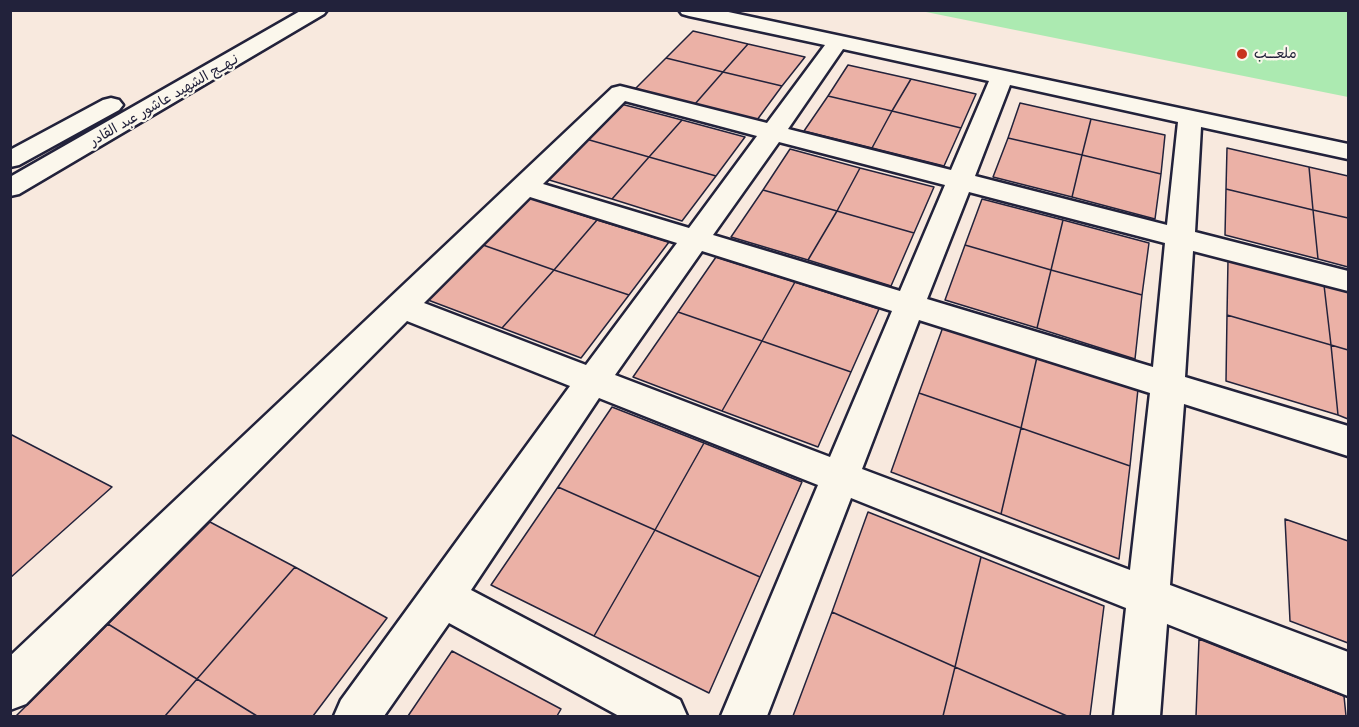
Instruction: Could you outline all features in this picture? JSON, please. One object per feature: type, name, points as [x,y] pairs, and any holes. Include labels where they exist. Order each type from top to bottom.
[{"type":"street","name":"نـهــج الشهيد عاشور عبد القادر","points":[[10,160],[280,10]]},
{"type":"street","name":"نـهــج الشهيد عاشور عبد القادر","points":[[10,188],[317,10]]},
{"type":"street","points":[[688,10],[1348,151]]},
{"type":"street","points":[[776,10],[1267,112]]},
{"type":"street","points":[[357,717],[592,382],[837,42]]},
{"type":"street","points":[[744,717],[1002,76]]},
{"type":"street","points":[[10,688],[620,93],[1348,281]]},
{"type":"street","points":[[1137,717],[1190,117]]},
{"type":"street","points":[[523,186],[908,307],[1348,441]]},
{"type":"street","points":[[402,307],[1348,674]]},
{"type":"street","points":[[442,597],[664,717]]},
{"type":"green space","name":"ملعـــب","points":[[921,11],[1348,11],[1348,97]]},
{"type":"building","points":[[693,31],[748,44],[723,72],[666,58]]},
{"type":"building","points":[[748,44],[805,57],[782,86],[723,72]]},
{"type":"building","points":[[666,58],[723,72],[695,104],[635,89]]},
{"type":"building","points":[[848,65],[911,79],[892,111],[828,96]]},
{"type":"building","points":[[723,72],[782,86],[757,120],[695,104]]},
{"type":"building","points":[[911,79],[976,94],[961,128],[892,111]]},
{"type":"building","points":[[828,96],[892,111],[872,148],[804,131]]},
{"type":"building","points":[[1020,103],[1091,119],[1082,155],[1008,138]]},
{"type":"building","points":[[621,104],[682,120],[649,157],[586,139]]},
{"type":"building","points":[[892,111],[961,128],[944,166],[872,148]]},
{"type":"building","points":[[1091,119],[1165,135],[1161,174],[1082,155]]},
{"type":"building","points":[[682,120],[745,137],[716,176],[649,157]]},
{"type":"building","points":[[1008,138],[1082,155],[1072,197],[993,177]]},
{"type":"building","points":[[586,139],[649,157],[612,199],[546,179]]},
{"type":"building","points":[[1227,148],[1309,167],[1313,210],[1226,189]]},
{"type":"building","points":[[790,149],[860,168],[837,211],[763,190]]},
{"type":"building","points":[[1082,155],[1161,174],[1155,219],[1072,197]]},
{"type":"building","points":[[649,157],[716,176],[682,221],[612,199]]},
{"type":"building","points":[[1309,167],[1348,176],[1348,218],[1313,210]]},
{"type":"building","points":[[860,168],[934,187],[914,233],[837,211]]},
{"type":"building","points":[[1226,189],[1313,210],[1318,259],[1225,235]]},
{"type":"building","points":[[763,190],[837,211],[808,260],[731,237]]},
{"type":"building","points":[[530,198],[597,220],[554,270],[483,245]]},
{"type":"building","points":[[982,199],[1063,220],[1051,270],[965,245]]},
{"type":"building","points":[[1313,210],[1348,218],[1348,267],[1318,259]]},
{"type":"building","points":[[837,211],[914,233],[891,286],[808,260]]},
{"type":"building","points":[[597,220],[669,242],[629,295],[554,270]]},
{"type":"building","points":[[1063,220],[1149,243],[1142,295],[1051,270]]},
{"type":"building","points":[[483,245],[554,270],[502,328],[428,300]]},
{"type":"building","points":[[965,245],[1051,270],[1037,328],[945,300]]},
{"type":"building","points":[[716,257],[795,282],[762,341],[678,312]]},
{"type":"building","points":[[1228,260],[1324,285],[1331,345],[1227,315]]},
{"type":"building","points":[[554,270],[629,295],[581,358],[502,328]]},
{"type":"building","points":[[1051,270],[1142,295],[1135,359],[1037,328]]},
{"type":"building","points":[[795,282],[879,309],[851,372],[762,341]]},
{"type":"building","points":[[1324,285],[1348,292],[1348,350],[1331,345]]},
{"type":"building","points":[[678,312],[762,341],[722,411],[633,377]]},
{"type":"building","points":[[1227,315],[1331,345],[1338,415],[1226,381]]},
{"type":"building","points":[[943,327],[1037,357],[1021,428],[919,393]]},
{"type":"building","points":[[762,341],[851,372],[818,447],[722,411]]},
{"type":"building","points":[[1331,345],[1348,350],[1348,419],[1338,415]]},
{"type":"building","points":[[1037,357],[1138,389],[1130,466],[1021,428]]},
{"type":"building","points":[[919,393],[1021,428],[1001,514],[891,472]]},
{"type":"building","points":[[612,407],[704,443],[655,530],[558,487]]},
{"type":"building","points":[[1021,428],[1130,466],[1119,559],[1001,514]]},
{"type":"building","points":[[10,434],[112,487],[10,578]]},
{"type":"building","points":[[704,443],[802,482],[760,577],[655,530]]},
{"type":"building","points":[[558,487],[655,530],[594,636],[491,585]]},
{"type":"building","points":[[868,512],[981,557],[955,667],[832,612]]},
{"type":"building","points":[[1285,519],[1348,541],[1348,643],[1290,621]]},
{"type":"building","points":[[210,522],[295,567],[197,679],[108,624]]},
{"type":"building","points":[[655,530],[760,577],[709,693],[594,636]]},
{"type":"building","points":[[981,557],[1104,606],[1090,716],[1067,716],[955,667]]},
{"type":"building","points":[[295,567],[387,618],[313,716],[257,716],[197,679]]},
{"type":"building","points":[[832,612],[955,667],[943,716],[793,716]]},
{"type":"building","points":[[108,624],[197,679],[165,716],[16,716]]},
{"type":"building","points":[[1199,639],[1344,696],[1346,716],[1196,716]]},
{"type":"building","points":[[452,651],[561,709],[557,716],[408,716]]},
{"type":"building","points":[[955,667],[1067,716],[943,716]]},
{"type":"building","points":[[197,679],[257,716],[165,716]]},
{"type":"place","name":"ملعـــب","points":[[1242,54]]}]
